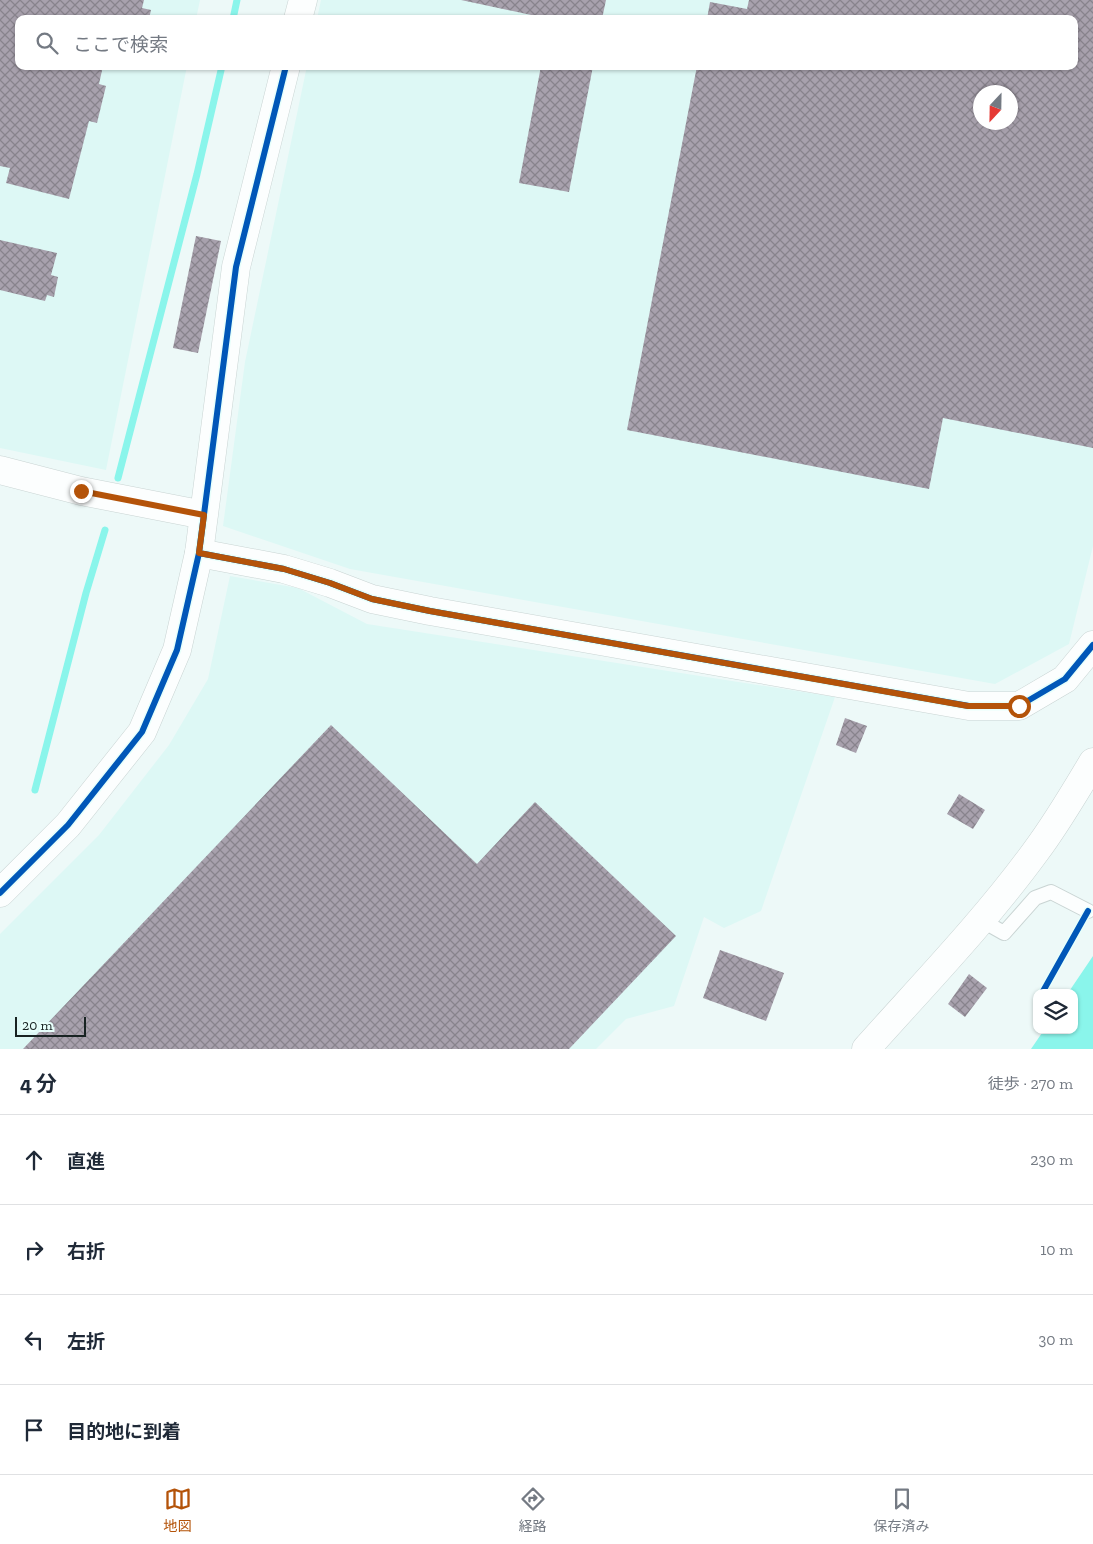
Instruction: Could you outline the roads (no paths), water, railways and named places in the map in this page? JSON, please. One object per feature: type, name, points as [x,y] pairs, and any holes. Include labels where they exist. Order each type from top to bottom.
[{"type":"street","points":[[299,15],[303,0]]},
{"type":"street","points":[[0,893],[68,825],[142,732],[177,650],[199,553],[236,267],[285,70]]},
{"type":"street","points":[[0,470],[81,491],[204,515]]},
{"type":"street","points":[[199,553],[284,569],[330,583],[372,599],[430,611],[968,706],[1019,706],[1065,679],[1093,645]]},
{"type":"street","points":[[866,1049],[981,920],[1036,851],[1093,762]]},
{"type":"lane","points":[[981,920],[1004,934],[1035,898],[1051,892],[1088,911]]},
{"type":"water","points":[[1093,956],[1093,1049],[1031,1049],[1041,1034],[1078,1034],[1078,989],[1071,989]]},
{"type":"waterway","points":[[234,15],[237,0]]},
{"type":"waterway","points":[[118,478],[197,174],[221,70]]},
{"type":"waterway","points":[[35,790],[86,593],[105,530]]}]
